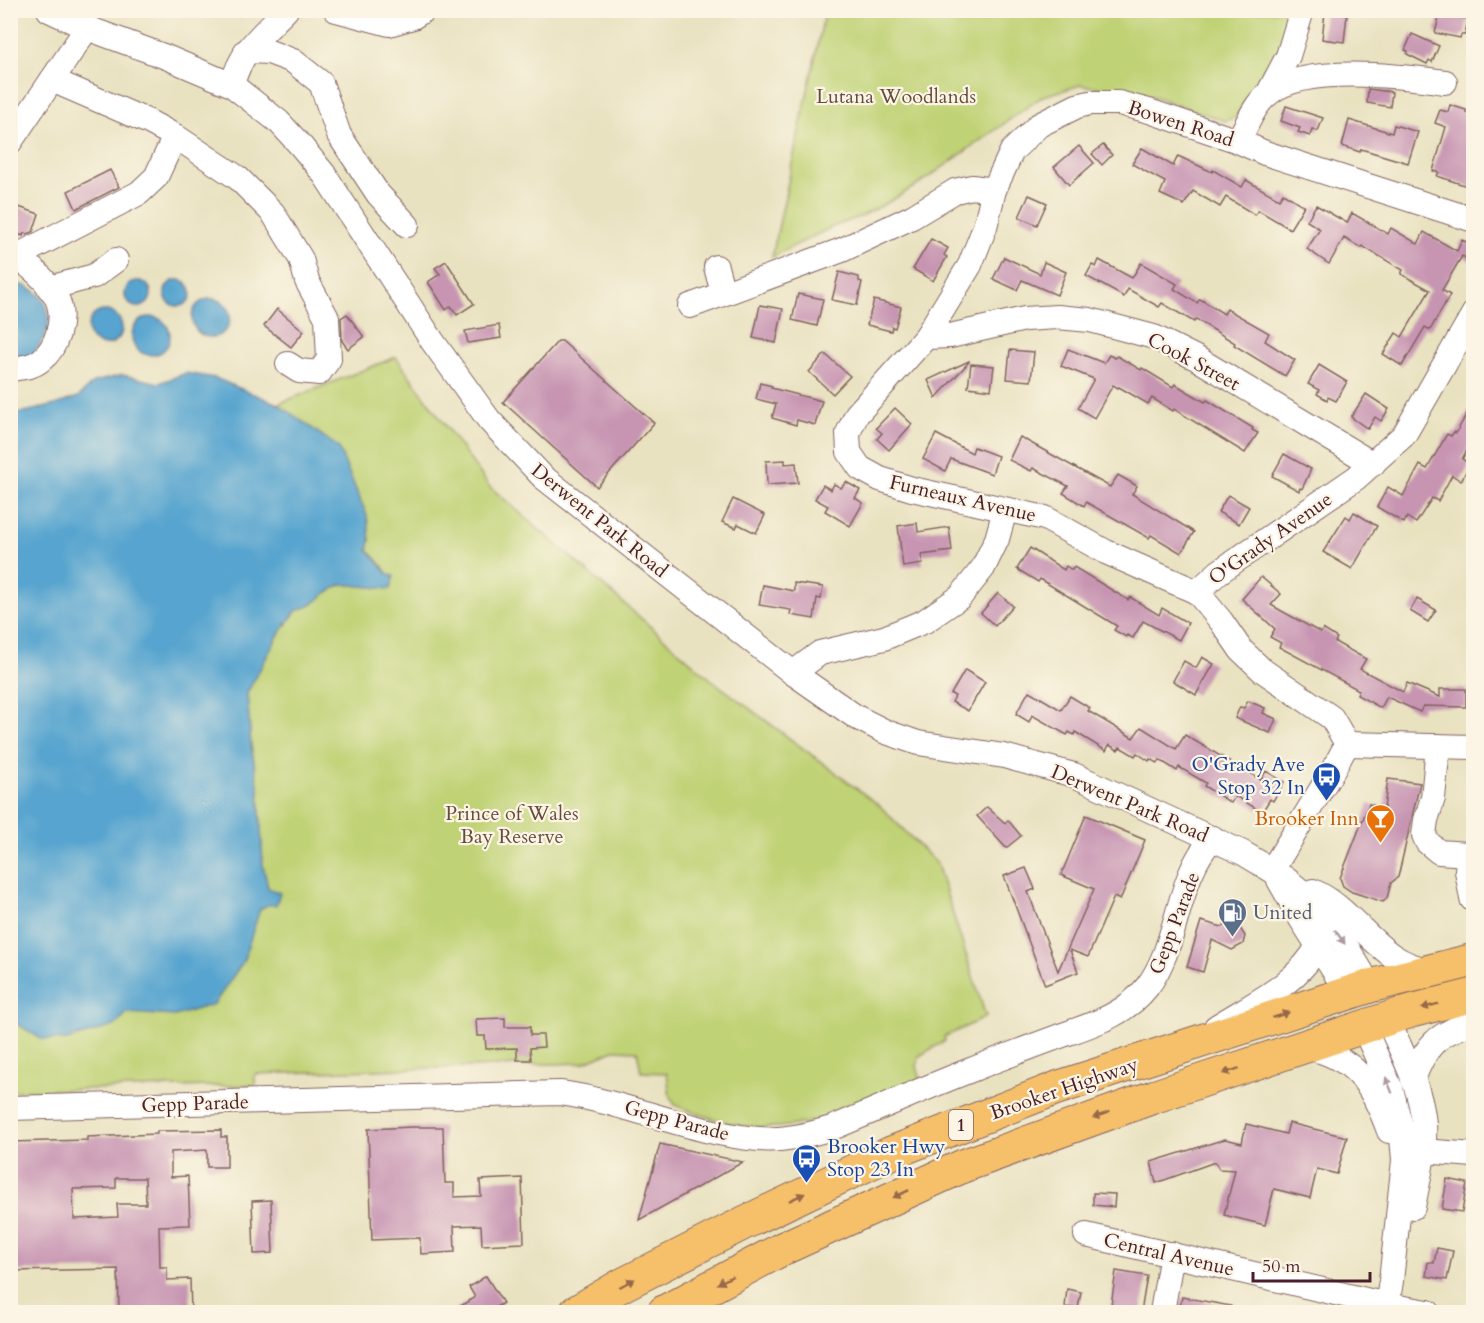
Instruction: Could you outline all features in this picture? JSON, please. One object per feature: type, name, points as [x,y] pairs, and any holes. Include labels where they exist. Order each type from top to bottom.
[{"type":"highway","name":"Brooker Highway","points":[[576,1312],[622,1285],[744,1222],[891,1153],[1057,1088],[1359,989],[1473,960]]},
{"type":"highway","name":"Derwent Park Road","points":[[1359,989],[1376,1024]]},
{"type":"highway","name":"Brooker Highway","points":[[664,1312],[784,1248],[963,1166],[1156,1096],[1376,1024],[1473,995]]},
{"type":"street","name":"Derwent Park Road","points":[[49,10],[87,28],[166,57],[232,85],[279,122],[301,146],[347,208],[434,342],[489,420],[543,477],[793,673],[856,717],[886,732],[918,743],[1004,756],[1074,775],[1213,838],[1278,874],[1307,896],[1327,919],[1352,955],[1359,989]]},
{"type":"street","points":[[232,85],[237,68],[246,51],[285,10]]},
{"type":"street","points":[[336,10],[389,24],[413,17],[424,10]]},
{"type":"street","points":[[1268,94],[1288,56],[1302,10]]},
{"type":"street","points":[[10,142],[87,28]]},
{"type":"street","points":[[246,51],[269,52],[293,62],[321,83],[339,135],[378,194],[407,225]]},
{"type":"street","points":[[1238,141],[1260,102],[1268,94],[1281,85],[1306,77],[1392,75],[1446,82]]},
{"type":"street","points":[[52,80],[149,122],[175,136],[238,178],[273,213],[301,259],[307,281],[327,318],[329,360],[319,373],[299,371],[288,364]]},
{"type":"street","name":"Bowen Road","points":[[994,190],[1012,151],[1039,125],[1077,106],[1090,103],[1119,103],[1149,111],[1238,141],[1265,153],[1473,220]]},
{"type":"street","points":[[10,369],[28,367],[42,360],[56,342],[60,319],[58,300],[37,272],[14,254],[139,193],[156,177],[175,136]]},
{"type":"street","points":[[690,306],[842,250],[912,217],[954,191],[972,187],[994,190]]},
{"type":"street","name":"Furneaux Avenue","points":[[994,190],[985,228],[970,265],[926,337],[857,414],[848,433],[849,452],[860,468],[880,479],[912,489],[1045,518],[1106,552],[1197,592]]},
{"type":"street","points":[[49,288],[94,276],[116,261]]},
{"type":"street","points":[[716,267],[723,293]]},
{"type":"street","name":"O'Grady Avenue","points":[[1347,744],[1332,718],[1262,670],[1241,650],[1197,592],[1219,572],[1356,478],[1404,435],[1473,313]]},
{"type":"street","name":"Cook Street","points":[[926,337],[950,336],[1025,319],[1057,317],[1090,320],[1154,336],[1196,358],[1373,464]]},
{"type":"street","points":[[793,673],[820,653],[885,638],[925,621],[960,597],[983,568],[997,538],[1005,510]]},
{"type":"street","points":[[1432,970],[1411,966],[1394,958],[1341,908],[1318,893],[1278,874],[1347,744],[1473,747]]},
{"type":"street","points":[[1438,746],[1432,798],[1424,835],[1427,842],[1439,852],[1468,854],[1467,871],[1472,899]]},
{"type":"street","name":"Gepp Parade","points":[[10,1108],[560,1093],[610,1102],[736,1136],[761,1139],[810,1134],[832,1128],[969,1071],[1096,1023],[1130,1005],[1156,974],[1188,883],[1203,849],[1213,838]]},
{"type":"street","name":"Derwent Park Road","points":[[1278,874],[1318,945],[1359,989]]},
{"type":"street","points":[[1186,1046],[1292,977],[1307,964],[1318,945]]},
{"type":"street","points":[[1413,1080],[1422,1058],[1435,1041],[1450,1030],[1473,1023]]},
{"type":"street","name":"Derwent Park Road","points":[[1376,1024],[1413,1080],[1424,1124],[1423,1151],[1406,1249],[1391,1281]]},
{"type":"street","name":"Derwent Park Road","points":[[1376,1024],[1401,1127],[1404,1160],[1386,1309]]},
{"type":"street","points":[[1306,1047],[1322,1050],[1341,1058],[1367,1084],[1382,1111],[1397,1153],[1402,1183]]},
{"type":"street","points":[[1423,1151],[1473,1150]]},
{"type":"street","name":"Central Avenue","points":[[1086,1234],[1386,1309],[1428,1312]]},
{"type":"street","points":[[1162,1312],[1172,1254]]},
{"type":"green space","name":"Lutana Woodlands","points":[[825,11],[1294,11],[1282,44],[1236,117],[1225,121],[1156,97],[1081,85],[1043,96],[919,184],[862,216],[832,227],[772,257]]},
{"type":"green space","name":"Prince of Wales Bay Reserve","points":[[396,357],[489,486],[713,681],[880,806],[937,864],[986,1017],[944,1037],[945,1041],[919,1056],[917,1067],[921,1079],[836,1115],[791,1126],[768,1128],[727,1123],[675,1105],[670,1097],[667,1073],[641,1072],[637,1051],[614,1050],[583,1063],[255,1074],[255,1085],[11,1091],[11,1020],[114,1026],[127,1013],[148,1013],[243,961],[260,909],[267,905],[268,888],[263,866],[259,790],[251,746],[247,693],[279,634],[296,611],[311,605],[342,584],[390,589],[384,567],[368,550],[370,540],[367,516],[338,447],[278,404]]},
{"type":"water","points":[[178,280],[187,284],[191,293],[187,302],[178,306],[169,302],[165,293],[169,284]]},
{"type":"water","points":[[138,281],[147,285],[151,294],[147,303],[138,307],[129,303],[125,294],[129,285]]},
{"type":"water","points":[[10,283],[22,285],[39,295],[45,303],[49,322],[34,352],[28,356],[10,360]]},
{"type":"water","points":[[211,299],[224,305],[230,318],[224,331],[211,337],[198,331],[192,318],[198,305]]},
{"type":"water","points":[[105,311],[117,316],[122,328],[117,340],[105,345],[93,340],[88,328],[93,316]]},
{"type":"water","points":[[151,317],[164,323],[170,336],[164,349],[151,355],[138,349],[132,336],[138,323]]},
{"type":"water","points":[[186,373],[215,378],[278,404],[338,447],[367,516],[370,540],[368,550],[388,574],[394,576],[390,589],[342,584],[311,605],[296,611],[279,634],[247,693],[251,746],[259,790],[263,866],[268,888],[280,893],[276,905],[267,905],[260,909],[243,962],[214,1004],[175,1016],[127,1013],[114,1026],[67,1040],[41,1039],[11,1020],[11,415],[78,397],[94,382],[123,375],[159,383]]},
{"type":"building","points":[[1325,12],[1347,15],[1344,42],[1322,39]]},
{"type":"building","points":[[1440,13],[1468,19],[1465,35],[1461,35],[1460,38],[1435,33]]},
{"type":"building","points":[[1412,34],[1439,46],[1432,62],[1429,60],[1427,64],[1407,54],[1408,51],[1405,50]]},
{"type":"building","points":[[1368,89],[1392,92],[1390,107],[1367,103]]},
{"type":"building","points":[[1450,105],[1473,114],[1473,188],[1437,176],[1439,172],[1433,171],[1446,127],[1435,123],[1440,110],[1448,112]]},
{"type":"building","points":[[1286,106],[1323,118],[1318,131],[1312,129],[1310,136],[1298,132],[1300,128],[1281,121]]},
{"type":"building","points":[[1349,120],[1392,133],[1394,125],[1418,132],[1408,163],[1361,149],[1360,152],[1342,146]]},
{"type":"building","points":[[1103,145],[1112,155],[1102,165],[1092,154]]},
{"type":"building","points":[[1079,146],[1094,163],[1069,185],[1054,167]]},
{"type":"building","points":[[1142,148],[1173,166],[1178,156],[1212,172],[1213,170],[1242,187],[1246,180],[1279,199],[1283,193],[1304,206],[1290,229],[1258,210],[1255,215],[1226,197],[1220,207],[1193,191],[1184,205],[1160,194],[1165,182],[1132,164]]},
{"type":"building","points":[[110,170],[119,187],[76,209],[68,191]]},
{"type":"building","points":[[1029,195],[1047,203],[1037,225],[1019,217]]},
{"type":"building","points":[[10,204],[39,214],[33,232],[24,233],[23,236],[10,231]]},
{"type":"building","points":[[1316,205],[1347,223],[1352,213],[1388,234],[1391,228],[1418,244],[1424,232],[1457,251],[1462,240],[1473,245],[1473,262],[1462,256],[1442,290],[1450,295],[1430,330],[1425,327],[1402,366],[1383,354],[1396,333],[1402,337],[1430,290],[1401,274],[1403,270],[1344,238],[1329,264],[1307,249],[1320,229],[1307,221]]},
{"type":"building","points":[[931,239],[948,248],[944,255],[947,257],[933,281],[913,269]]},
{"type":"building","points":[[1004,257],[1040,274],[1044,262],[1066,272],[1057,295],[1022,280],[1017,290],[993,279]]},
{"type":"building","points":[[1099,260],[1132,278],[1141,263],[1177,284],[1174,289],[1197,303],[1200,299],[1224,314],[1227,309],[1269,333],[1265,341],[1295,360],[1285,376],[1196,319],[1194,322],[1162,303],[1159,307],[1128,289],[1124,297],[1086,276],[1092,265],[1096,267]]},
{"type":"building","points":[[446,261],[474,304],[457,315],[451,306],[446,310],[428,282],[440,274],[435,268]]},
{"type":"building","points":[[839,272],[859,277],[859,281],[862,282],[857,305],[832,300]]},
{"type":"building","points":[[798,294],[823,299],[817,326],[792,320]]},
{"type":"building","points":[[874,300],[901,307],[895,328],[892,327],[891,331],[867,325]]},
{"type":"building","points":[[760,305],[783,309],[776,343],[753,338]]},
{"type":"building","points":[[277,309],[304,331],[291,347],[264,326]]},
{"type":"building","points":[[347,314],[364,337],[348,349],[342,341],[341,318]]},
{"type":"building","points":[[499,325],[501,338],[468,343],[465,331]]},
{"type":"building","points":[[558,341],[562,341],[654,423],[597,487],[503,402]]},
{"type":"building","points":[[1068,349],[1104,363],[1109,355],[1115,358],[1117,356],[1173,387],[1175,384],[1205,402],[1207,400],[1258,433],[1245,453],[1174,409],[1173,411],[1152,398],[1148,404],[1113,385],[1094,418],[1078,408],[1094,379],[1061,366]]},
{"type":"building","points":[[1010,350],[1034,352],[1031,381],[1007,379]]},
{"type":"building","points":[[825,354],[850,376],[833,394],[809,372]]},
{"type":"building","points":[[969,362],[936,398],[928,380]]},
{"type":"building","points":[[971,364],[994,366],[991,390],[968,387]]},
{"type":"building","points":[[1319,365],[1347,382],[1336,401],[1328,397],[1327,400],[1317,394],[1319,390],[1308,384]]},
{"type":"building","points":[[760,383],[822,401],[815,425],[797,420],[796,425],[772,418],[776,404],[756,399]]},
{"type":"building","points":[[1366,394],[1389,409],[1381,421],[1375,417],[1368,429],[1351,417]]},
{"type":"building","points":[[1473,403],[1473,440],[1462,459],[1470,464],[1461,481],[1452,475],[1438,501],[1432,498],[1416,523],[1407,517],[1404,523],[1377,507],[1388,487],[1403,496],[1420,465],[1427,469],[1447,434],[1451,436],[1454,432],[1456,433]]},
{"type":"building","points":[[895,408],[912,424],[889,450],[877,439],[882,433],[876,428]]},
{"type":"building","points":[[936,434],[972,453],[974,447],[998,456],[992,474],[951,459],[945,471],[923,459]]},
{"type":"building","points":[[1020,437],[1110,487],[1118,475],[1137,486],[1132,494],[1194,532],[1181,553],[1151,535],[1149,538],[1086,502],[1084,506],[1063,493],[1068,486],[1033,468],[1031,471],[1009,460]]},
{"type":"building","points":[[1284,454],[1311,469],[1299,491],[1272,476]]},
{"type":"building","points":[[785,460],[785,464],[796,463],[798,483],[767,485],[766,461]]},
{"type":"building","points":[[846,482],[860,490],[855,498],[863,503],[850,526],[825,511],[828,506],[815,499],[823,485],[831,490],[834,484],[841,488]]},
{"type":"building","points":[[1228,495],[1249,507],[1239,524],[1218,512]]},
{"type":"building","points":[[733,499],[765,515],[756,533],[738,524],[736,528],[722,522]]},
{"type":"building","points":[[1354,512],[1377,526],[1352,569],[1323,552],[1346,516],[1350,519]]},
{"type":"building","points":[[917,523],[918,532],[949,527],[952,551],[921,555],[923,564],[903,567],[898,526]]},
{"type":"building","points":[[1030,548],[1064,570],[1066,566],[1072,570],[1074,567],[1128,600],[1130,597],[1159,615],[1162,608],[1188,623],[1179,640],[1143,621],[1133,638],[1114,630],[1117,626],[1040,579],[1038,582],[1017,569]]},
{"type":"building","points":[[1261,577],[1281,594],[1271,605],[1321,633],[1323,629],[1337,638],[1335,642],[1366,659],[1360,669],[1403,692],[1407,683],[1440,697],[1440,689],[1466,689],[1466,707],[1423,706],[1420,712],[1387,697],[1381,708],[1357,695],[1359,690],[1279,647],[1281,643],[1270,637],[1275,629],[1242,599]]},
{"type":"building","points":[[794,583],[823,587],[821,599],[817,598],[814,619],[790,615],[791,610],[759,605],[763,585],[794,591]]},
{"type":"building","points":[[998,593],[1013,606],[995,626],[981,613]]},
{"type":"building","points":[[1417,599],[1436,610],[1428,622],[1410,611]]},
{"type":"building","points":[[1202,657],[1214,664],[1196,695],[1173,681],[1184,661],[1196,668]]},
{"type":"building","points":[[965,670],[985,682],[968,711],[952,702],[955,696],[951,694]]},
{"type":"building","points":[[1029,691],[1061,710],[1070,696],[1090,708],[1088,711],[1133,738],[1141,727],[1176,749],[1185,735],[1261,780],[1266,771],[1284,782],[1273,801],[1270,799],[1262,812],[1235,796],[1231,803],[1204,786],[1206,783],[1179,767],[1177,771],[1160,760],[1158,763],[1150,759],[1149,761],[1137,753],[1135,756],[1120,747],[1118,750],[1109,745],[1106,751],[1075,732],[1074,735],[1069,732],[1067,735],[1032,715],[1029,722],[1016,714]]},
{"type":"building","points":[[1248,701],[1265,708],[1263,713],[1276,719],[1270,733],[1235,718],[1240,707],[1244,708]]},
{"type":"building","name":"Brooker Inn","points":[[1388,779],[1420,783],[1398,877],[1391,883],[1387,898],[1383,902],[1352,892],[1343,886],[1340,878],[1369,804],[1384,808]]},
{"type":"building","points":[[987,807],[1005,823],[1008,820],[1021,836],[1006,848],[977,816]]},
{"type":"building","points":[[1086,815],[1145,840],[1120,900],[1114,897],[1088,957],[1070,950],[1078,972],[1045,985],[1004,876],[1026,868],[1035,889],[1028,892],[1058,971],[1094,889],[1061,875]]},
{"type":"building","points":[[1201,921],[1222,927],[1230,924],[1238,925],[1245,936],[1243,944],[1232,950],[1212,940],[1203,972],[1187,967]]},
{"type":"building","points":[[505,1018],[505,1027],[530,1027],[530,1035],[543,1035],[544,1047],[530,1048],[531,1060],[517,1060],[517,1048],[486,1049],[485,1036],[477,1036],[476,1019]]},
{"type":"building","points":[[1289,1123],[1347,1137],[1337,1174],[1317,1169],[1310,1198],[1274,1189],[1265,1225],[1224,1215],[1235,1170],[1219,1169],[1215,1162],[1156,1183],[1151,1162],[1225,1139],[1242,1143],[1246,1124],[1286,1134]]},
{"type":"building","points":[[443,1127],[445,1183],[454,1183],[454,1197],[481,1196],[480,1180],[522,1178],[524,1243],[482,1245],[481,1225],[454,1226],[455,1252],[421,1254],[420,1238],[372,1240],[368,1129]]},
{"type":"building","points":[[221,1130],[221,1137],[227,1137],[227,1167],[207,1167],[207,1150],[171,1152],[171,1177],[188,1176],[190,1225],[159,1226],[160,1267],[167,1267],[167,1280],[190,1279],[191,1312],[119,1312],[118,1269],[10,1271],[10,1142],[87,1140],[87,1137],[157,1134],[157,1131]],"holes":[[[116,1178],[145,1178],[146,1204],[117,1204],[118,1217],[74,1219],[73,1189],[116,1188]]]},
{"type":"building","points":[[660,1144],[743,1162],[639,1220]]},
{"type":"building","points":[[1447,1179],[1467,1183],[1462,1212],[1442,1209]]},
{"type":"building","points":[[1093,1193],[1115,1194],[1114,1207],[1093,1205]]},
{"type":"building","points":[[271,1200],[273,1253],[254,1254],[252,1201]]},
{"type":"building","points":[[1437,1248],[1453,1251],[1447,1280],[1426,1276],[1428,1262],[1434,1263]]},
{"type":"building","points":[[1116,1271],[1147,1276],[1141,1312],[1110,1312]]},
{"type":"building","points":[[486,1276],[503,1303],[488,1312],[451,1312],[475,1297],[469,1287]]},
{"type":"building","points":[[1067,1289],[1081,1292],[1078,1309],[1065,1307]]},
{"type":"building","points":[[1182,1297],[1231,1306],[1230,1312],[1179,1312]]},
{"type":"place","name":"O'Grady Ave Stop 32 In","points":[[1326,802]]},
{"type":"place","name":"Brooker Inn","points":[[1380,844]]},
{"type":"place","name":"United","points":[[1232,938]]},
{"type":"place","name":"Brooker Hwy Stop 23 In","points":[[806,1184]]}]
